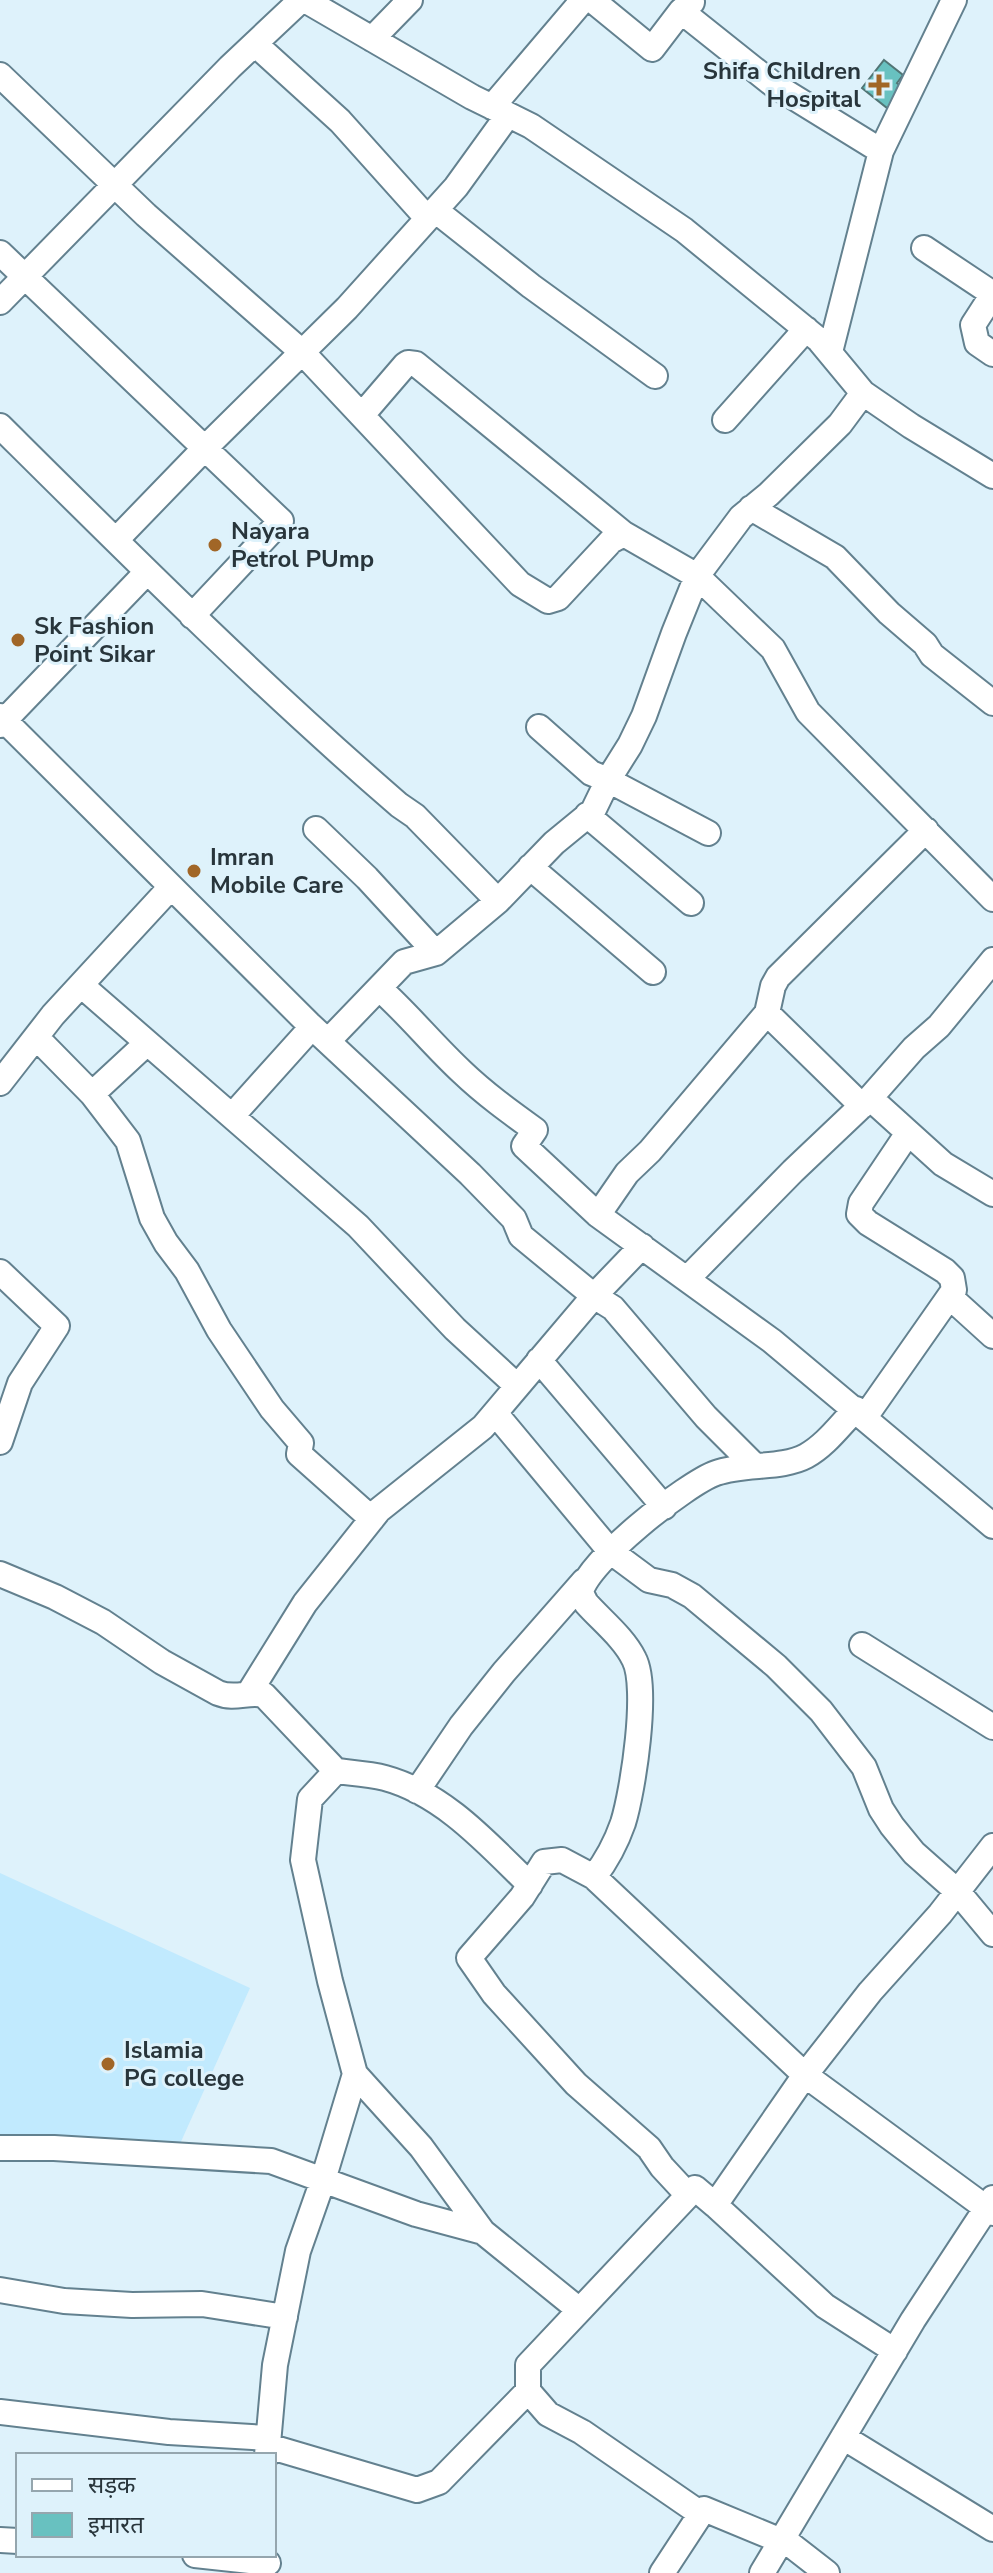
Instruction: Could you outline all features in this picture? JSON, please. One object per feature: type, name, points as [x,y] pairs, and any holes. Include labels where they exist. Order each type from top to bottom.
[{"type":"street","points":[[0,302],[255,44],[303,0],[531,126],[684,230],[806,329],[830,352],[863,393],[993,476]]},
{"type":"street","points":[[372,39],[410,0]]},
{"type":"street","points":[[116,540],[347,308],[456,187],[500,111],[583,0]]},
{"type":"street","points":[[592,0],[652,49],[688,6],[761,76],[881,151]]},
{"type":"street","points":[[830,352],[881,151],[954,0]]},
{"type":"street","points":[[255,44],[340,121],[431,214],[655,376]]},
{"type":"street","points":[[0,75],[115,186],[302,352],[520,584],[548,601],[558,598],[611,541],[624,534]]},
{"type":"street","points":[[924,248],[993,294],[973,325],[977,343],[993,354]]},
{"type":"street","points":[[0,253],[281,521],[192,616]]},
{"type":"street","points":[[725,420],[806,329]]},
{"type":"street","points":[[362,415],[405,365],[416,364],[624,534],[697,576],[773,649],[808,712],[993,899]]},
{"type":"street","points":[[232,1116],[320,1034],[379,988],[404,962],[436,953],[498,901],[530,867],[593,811],[644,716],[697,576],[741,517],[840,424],[863,393]]},
{"type":"street","points":[[0,426],[303,722],[415,816],[498,901]]},
{"type":"street","points":[[751,508],[835,557],[889,613],[925,644],[932,655],[993,703]]},
{"type":"street","points":[[147,572],[1,720],[320,1034],[470,1174],[514,1219],[521,1236],[613,1308],[706,1417],[754,1465]]},
{"type":"street","points":[[539,727],[591,773],[708,833]]},
{"type":"street","points":[[587,815],[691,903]]},
{"type":"street","points":[[316,829],[367,878],[436,953]]},
{"type":"street","points":[[598,1215],[627,1173],[650,1151],[767,1013],[778,977],[926,830]]},
{"type":"street","points":[[530,867],[653,972]]},
{"type":"street","points":[[0,1083],[81,985],[171,887]]},
{"type":"street","points":[[687,1279],[939,1026],[993,960]]},
{"type":"street","points":[[81,985],[358,1226],[455,1329],[517,1386]]},
{"type":"street","points":[[379,988],[469,1079],[535,1130],[524,1146],[598,1215],[772,1341],[993,1526]]},
{"type":"street","points":[[767,1013],[866,1102],[943,1164],[993,1194]]},
{"type":"street","points":[[36,1037],[92,1094],[128,1141],[152,1218],[187,1271],[219,1330],[272,1409],[301,1443],[299,1454],[372,1519]]},
{"type":"street","points":[[92,1094],[147,1043]]},
{"type":"street","points":[[417,1791],[461,1726],[504,1672],[610,1551],[688,1487],[704,1478],[727,1470],[796,1460],[821,1446],[860,1413],[950,1297],[954,1284],[945,1271],[868,1223],[859,1214],[861,1203],[908,1133]]},
{"type":"street","points":[[249,1693],[305,1603],[379,1510],[483,1427],[594,1296],[642,1246]]},
{"type":"street","points":[[0,1272],[57,1326],[20,1383],[0,1442]]},
{"type":"street","points":[[950,1297],[993,1336]]},
{"type":"street","points":[[539,1360],[664,1507]]},
{"type":"street","points":[[495,1413],[610,1551],[649,1580],[680,1588],[692,1596],[776,1666],[821,1711],[857,1755],[892,1826],[914,1853],[958,1892],[993,1934]]},
{"type":"street","points":[[0,1574],[103,1622],[162,1662],[218,1693],[238,1697],[249,1693],[264,1695],[336,1771],[386,1778],[417,1791],[458,1818],[530,1885]]},
{"type":"street","points":[[584,1581],[582,1598],[634,1658],[641,1691],[633,1775],[624,1821],[615,1845],[594,1877]]},
{"type":"street","points":[[862,1645],[993,1727]]},
{"type":"street","points":[[336,1771],[310,1799],[303,1860],[355,2074],[421,2147],[483,2232],[578,2309]]},
{"type":"street","points":[[715,2205],[805,2075],[870,1992],[958,1892],[993,1846]]},
{"type":"street","points":[[688,2195],[649,2148],[576,2084],[494,1994],[469,1958],[530,1885],[544,1862],[562,1860],[594,1877],[805,2075],[991,2207],[895,2351],[762,2573]]},
{"type":"street","points":[[268,2446],[275,2365],[298,2251],[355,2074]]},
{"type":"street","points":[[0,2148],[54,2148],[271,2161],[416,2214],[483,2232]]},
{"type":"street","points":[[701,2514],[582,2432],[548,2414],[528,2391],[528,2365],[695,2188],[825,2306],[895,2351]]},
{"type":"street","points":[[0,2290],[64,2301],[132,2305],[202,2304],[285,2317]]},
{"type":"street","points":[[0,2412],[268,2446],[417,2490],[439,2482],[528,2391]]},
{"type":"street","points":[[843,2437],[993,2529]]},
{"type":"street","points":[[662,2573],[704,2509],[791,2545],[827,2573]]},
{"type":"street","points":[[211,2557],[268,2564]]},
{"type":"shaded area","name":"Islamia PG college","points":[[0,1873],[250,1988],[175,2155],[0,2140]]},
{"type":"building","points":[[884,60],[903,75],[897,83],[908,92],[892,112],[862,88]]},
{"type":"place","name":"Shifa Children Hospital","points":[[879,85]]},
{"type":"place","name":"Nayara Petrol PUmp","points":[[215,545]]},
{"type":"place","name":"Sk Fashion Point Sikar","points":[[18,640]]},
{"type":"place","name":"Imran Mobile Care","points":[[194,871]]},
{"type":"place","name":"Islamia PG college","points":[[108,2064]]}]
